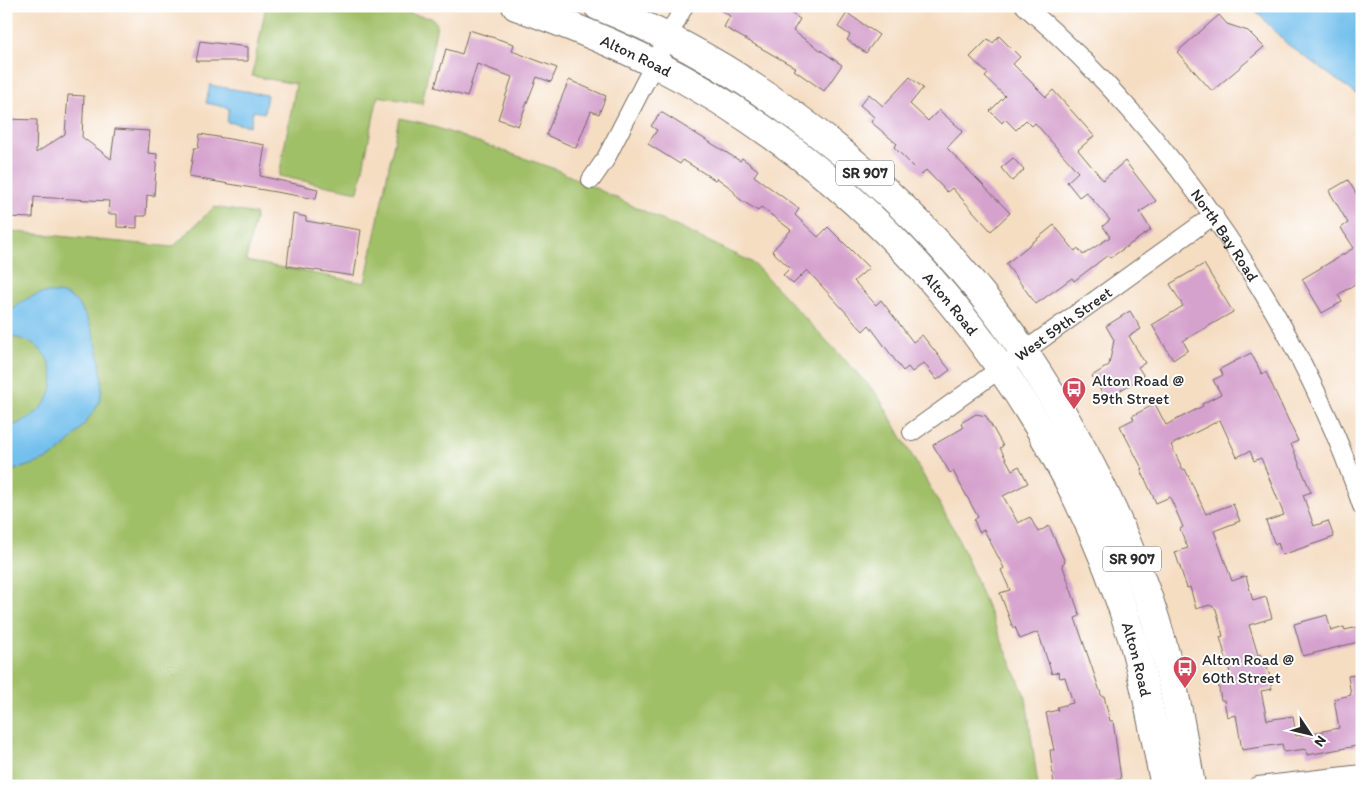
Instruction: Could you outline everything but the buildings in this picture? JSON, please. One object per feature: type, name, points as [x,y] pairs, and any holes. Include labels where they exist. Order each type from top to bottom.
[{"type":"main road","name":"Alton Road","points":[[516,6],[593,34],[655,63],[735,110],[788,146],[839,186],[932,278],[1001,368],[1035,419],[1081,506],[1100,551],[1134,644],[1144,682],[1165,786]]},
{"type":"main road","name":"Alton Road","points":[[598,6],[668,37],[752,87],[801,122],[859,168],[950,257],[1024,352],[1062,413],[1105,493],[1149,601],[1178,705],[1191,786]]},
{"type":"street","points":[[591,180],[605,160],[684,6]]},
{"type":"street","name":"North Bay Road","points":[[1025,6],[1065,40],[1118,96],[1170,158],[1214,215],[1280,322],[1335,433],[1362,506]]},
{"type":"street","name":"West 59th Street","points":[[912,432],[1214,215]]},
{"type":"street","points":[[1258,786],[1362,774]]},
{"type":"green space","points":[[266,6],[367,6],[432,18],[437,24],[422,104],[378,96],[358,192],[279,176],[296,84],[252,76]]},
{"type":"green space","points":[[399,118],[423,123],[555,169],[752,262],[877,394],[956,533],[1026,698],[1038,786],[6,786],[6,231],[173,247],[214,207],[256,214],[246,261],[365,283]]},
{"type":"water","points":[[1251,6],[1362,6],[1362,98],[1287,44]]},
{"type":"water","points":[[210,85],[267,95],[264,113],[253,111],[250,126],[227,122],[229,108],[206,103]]},
{"type":"water","points":[[44,293],[67,295],[78,304],[85,315],[100,360],[102,389],[100,400],[76,435],[60,451],[43,461],[6,472],[6,430],[37,412],[49,396],[52,387],[51,369],[48,360],[32,343],[6,333],[7,325],[12,311],[17,306],[29,298]]},
{"type":"place","name":"Alton Road @ 59th Street","points":[[1074,410]]},
{"type":"place","name":"Alton Road @ 60th Street","points":[[1185,689]]}]
